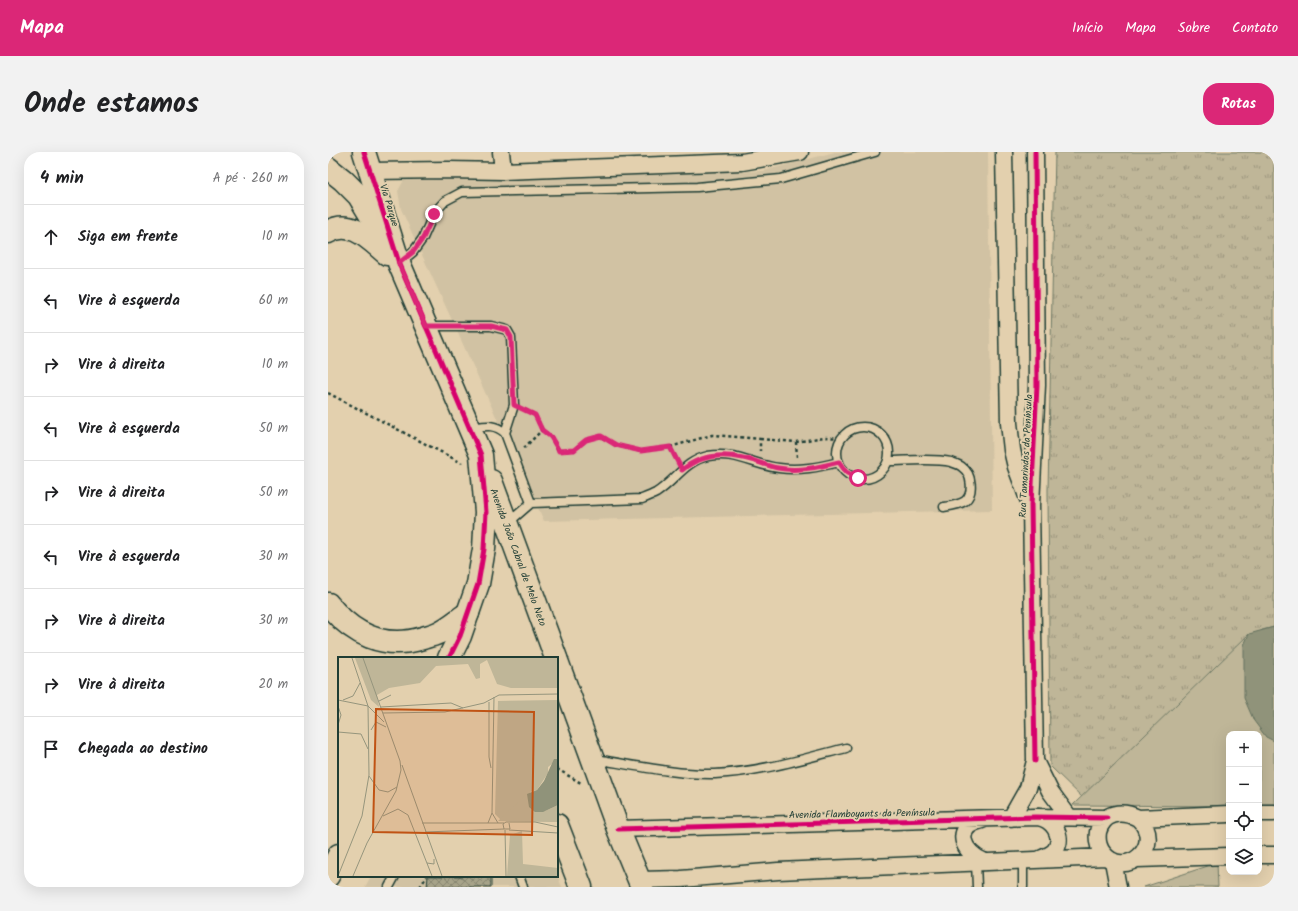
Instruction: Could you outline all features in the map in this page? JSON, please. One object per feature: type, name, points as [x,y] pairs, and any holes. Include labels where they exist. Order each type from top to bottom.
[{"type":"street","points":[[501,152],[503,171]]},
{"type":"street","points":[[367,161],[448,170],[503,171],[742,162],[800,152]]},
{"type":"street","name":"Rua Tamarindos da Península","points":[[1004,152],[1009,423],[1012,450],[1016,466],[1031,505]]},
{"type":"street","name":"Rua Tamarindos da Península","points":[[1010,818],[1028,788],[1035,761],[1031,505],[1038,385],[1036,152]]},
{"type":"street","name":"Via Parque","points":[[367,161],[399,263]]},
{"type":"street","points":[[328,168],[359,196],[399,263]]},
{"type":"street","points":[[328,232],[334,229],[348,227],[358,230],[399,263]]},
{"type":"street","name":"Avenida João Cabral de Melo Neto","points":[[399,263],[482,455],[556,657]]},
{"type":"street","points":[[450,657],[460,636],[478,584],[484,549],[486,512],[482,455]]},
{"type":"street","points":[[328,604],[359,633],[386,642],[410,642],[439,633],[468,613]]},
{"type":"street","points":[[558,664],[618,829],[640,883]]},
{"type":"street","name":"Rua Tamarindos da Península","points":[[1035,761],[1050,791],[1069,817]]},
{"type":"street","points":[[1122,813],[1131,814],[1138,818],[1144,823],[1148,838],[1147,847],[1143,854],[1121,860],[1100,850],[1098,833],[1101,825],[1107,818],[1114,814],[1122,813]]},
{"type":"street","points":[[1262,813],[1274,813]]},
{"type":"street","points":[[1138,818],[1226,814]]},
{"type":"street","name":"Avenida Flamboyants da Península","points":[[618,829],[1035,817],[1107,818]]},
{"type":"street","name":"Avenida Flamboyants da Península","points":[[1030,861],[1054,851],[1057,848],[1058,838],[1053,825],[1042,818],[1035,817]]},
{"type":"street","name":"Avenida Flamboyants da Península","points":[[981,862],[966,848],[963,842],[963,837],[970,825],[976,821],[984,819]]},
{"type":"street","points":[[558,829],[581,887]]},
{"type":"street","points":[[1262,855],[1274,855]]},
{"type":"street","name":"Avenida Flamboyants da Península","points":[[640,883],[778,871],[981,862],[1121,860],[1226,856]]},
{"type":"street","points":[[328,876],[338,857]]},
{"type":"street","points":[[1118,887],[1121,860]]},
{"type":"street","points":[[1121,860],[1121,887]]},
{"type":"lane","points":[[399,263],[413,252],[423,238],[434,214],[445,201],[462,192],[712,186],[781,179],[875,152]]},
{"type":"lane","points":[[426,326],[491,326],[507,330],[511,337],[514,405],[505,434]]},
{"type":"lane","points":[[470,428],[490,426],[499,427],[505,434],[531,503]]},
{"type":"lane","points":[[863,426],[875,429],[885,437],[889,449],[888,462],[881,472],[870,478],[858,478],[846,472],[839,462],[837,450],[841,438],[851,430],[863,426]]},
{"type":"lane","points":[[507,524],[531,503],[642,499],[656,493],[692,462],[707,456],[725,455],[743,458],[778,468],[798,469],[818,467],[839,462]]},
{"type":"lane","points":[[888,462],[939,461],[952,462],[963,467],[970,477],[971,490],[965,500],[956,505],[944,506]]},
{"type":"lane","points":[[592,758],[682,772],[714,774],[750,771],[846,748]]},
{"type":"lane","points":[[1024,887],[1030,861]]},
{"type":"lane","points":[[977,887],[981,862]]},
{"type":"lane","points":[[388,887],[394,877]]},
{"type":"lane","points":[[520,877],[524,887]]},
{"type":"path","points":[[328,393],[462,464],[482,455]]},
{"type":"path","points":[[514,405],[535,415],[542,430],[551,437],[559,451],[574,450],[586,440],[601,436],[616,445],[641,451],[670,447],[682,470]]},
{"type":"path","points":[[514,458],[542,430]]},
{"type":"path","points":[[760,439],[796,442],[824,437],[841,438]]},
{"type":"path","points":[[420,887],[426,877]]},
{"type":"shaded area","points":[[835,152],[988,152],[992,510],[544,521],[401,209],[398,191],[404,180],[763,171]]},
{"type":"shaded area","points":[[1274,627],[1274,741],[1266,737],[1254,721],[1244,698],[1244,645],[1249,634]]},
{"type":"shaded area","points":[[370,877],[558,877],[562,887],[365,887]]},
{"type":"green space","points":[[1055,152],[1274,152],[1274,627],[1262,630],[1259,731],[1226,731],[1226,735],[1087,802],[1050,766],[1048,490]]},
{"type":"green space","points":[[1249,634],[1254,721],[1274,728],[1274,806],[1262,806],[1262,731],[1226,731],[1226,806],[1073,805]]},
{"type":"green space","points":[[1217,863],[1218,887],[1144,887]]},
{"type":"building","points":[[428,877],[491,877],[491,887],[427,887]]},
{"type":"cycle path","points":[[364,152],[399,263],[481,455],[486,512],[484,549],[478,584],[460,636],[450,657]]},
{"type":"cycle path","points":[[1035,152],[1037,385],[1031,505],[1035,761]]},
{"type":"cycle path","points":[[618,829],[1035,817],[1107,818]]},
{"type":"route","points":[[434,214],[423,238],[413,252],[399,263],[426,326],[491,326],[507,330],[511,337],[514,405],[535,415],[542,430],[551,437],[559,451],[574,450],[586,440],[601,436],[616,445],[641,451],[670,447],[682,470],[692,462],[707,456],[725,455],[743,458],[778,468],[798,469],[818,467],[839,462],[846,472],[858,478]]}]
